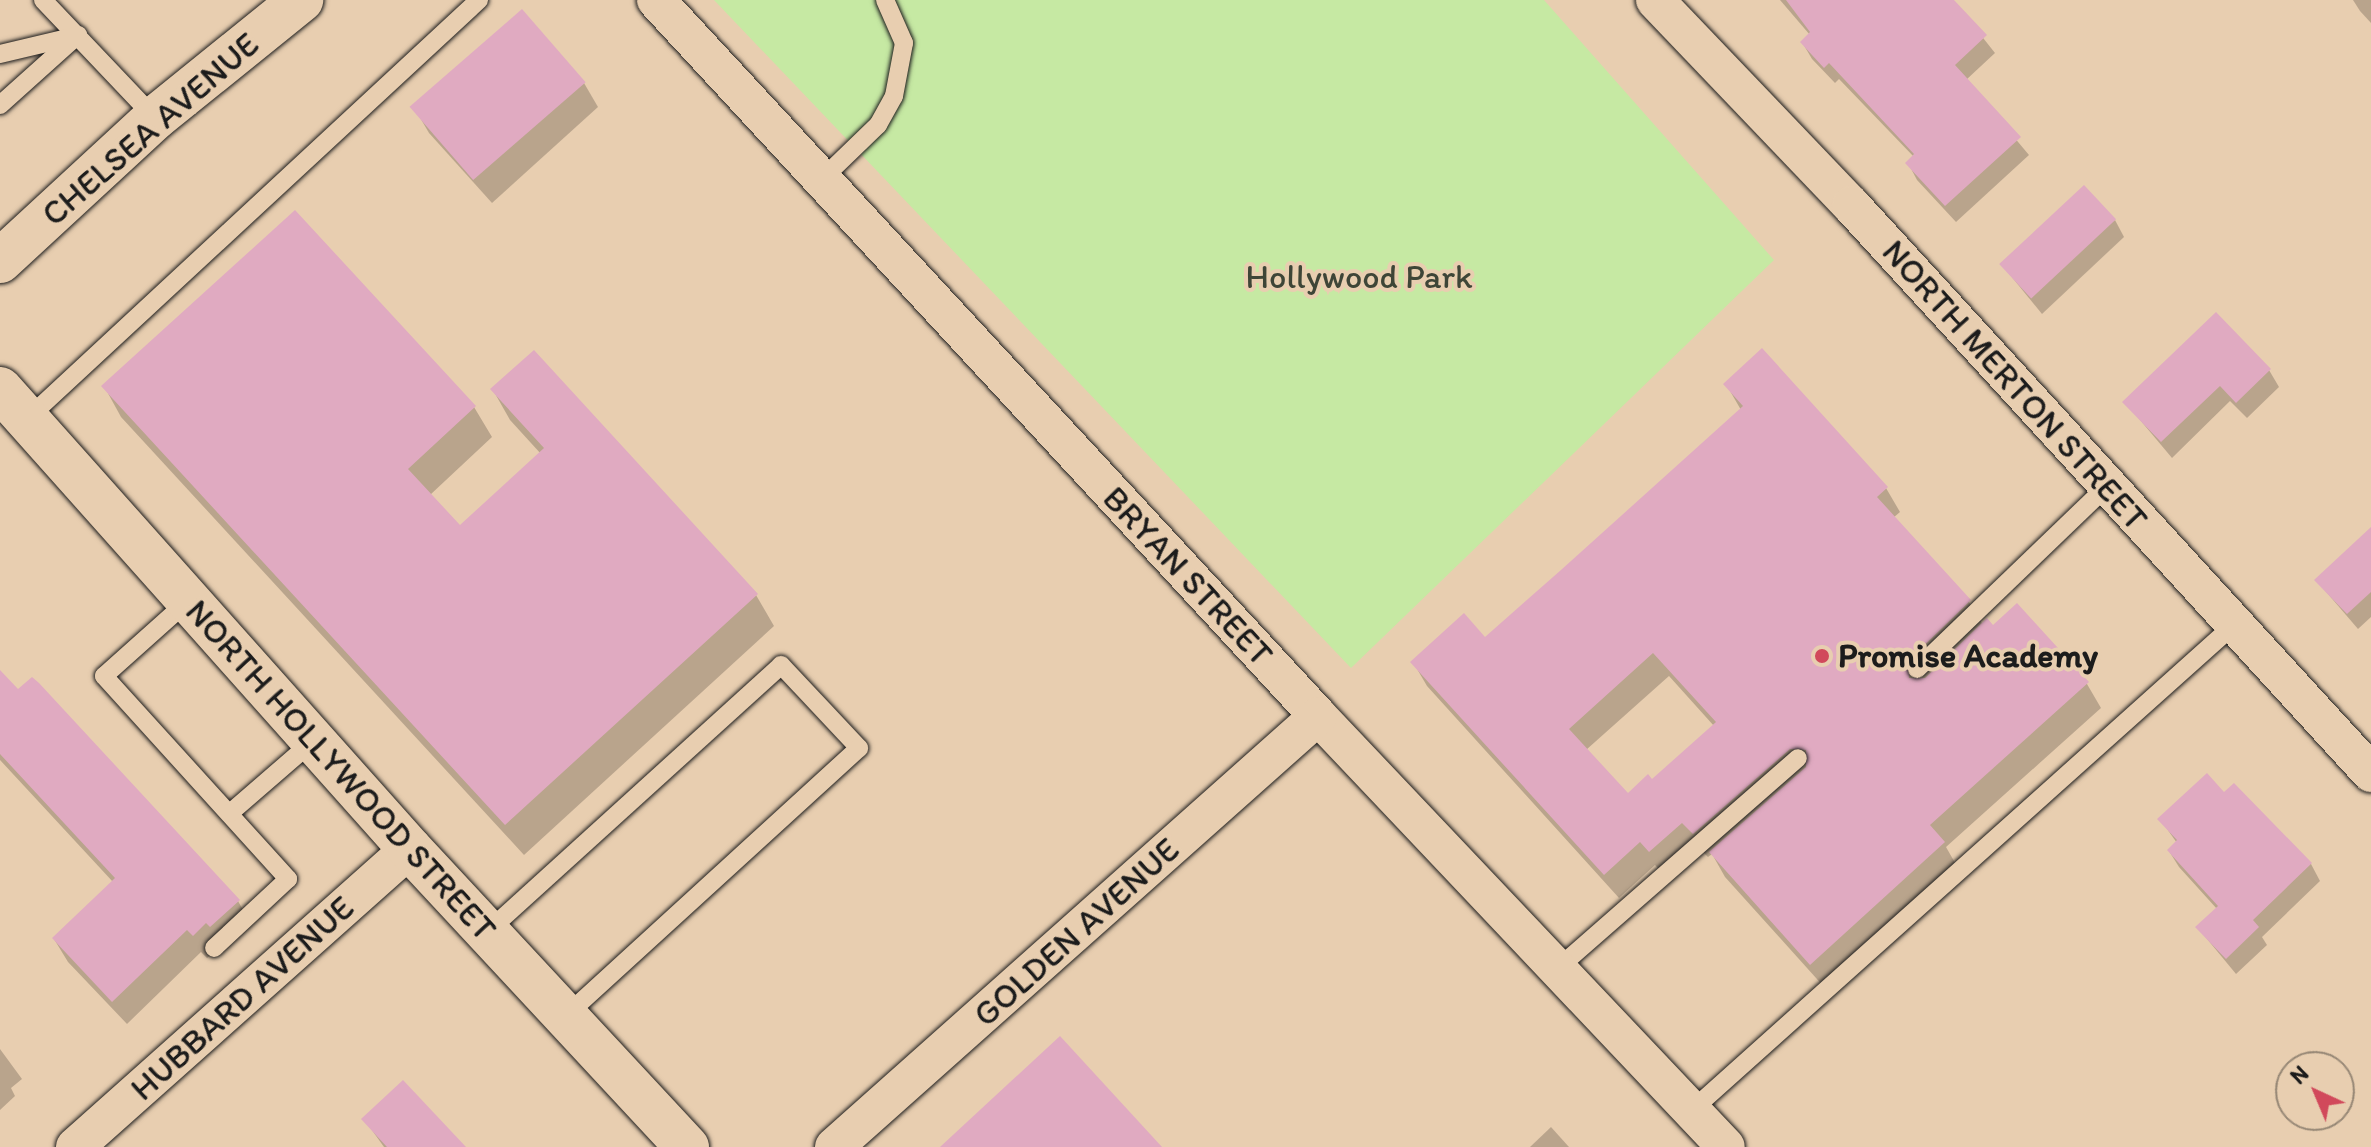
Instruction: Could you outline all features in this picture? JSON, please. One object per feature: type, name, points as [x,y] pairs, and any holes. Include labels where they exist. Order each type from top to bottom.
[{"type":"main road","name":"CHELSEA AVENUE","points":[[0,261],[155,118],[301,0]]},
{"type":"main road","name":"NORTH HOLLYWOOD STREET","points":[[14,404],[410,849],[687,1147]]},
{"type":"street","name":"BRYAN STREET","points":[[656,0],[1318,716],[1726,1147]]},
{"type":"street","name":"NORTH MERTON STREET","points":[[1655,0],[2371,773]]},
{"type":"street","name":"GOLDEN AVENUE","points":[[834,1147],[1318,716]]},
{"type":"street","name":"HUBBARD AVENUE","points":[[75,1147],[410,849]]},
{"type":"lane","points":[[43,0],[155,118]]},
{"type":"lane","points":[[14,404],[479,0]]},
{"type":"lane","points":[[822,179],[878,125],[894,96],[904,43],[885,0]]},
{"type":"lane","points":[[0,54],[78,35]]},
{"type":"lane","points":[[0,105],[78,35]]},
{"type":"lane","points":[[1917,669],[2107,486]]},
{"type":"lane","points":[[189,600],[104,676],[288,879],[214,948]]},
{"type":"lane","points":[[1691,1111],[2235,624]]},
{"type":"lane","points":[[487,932],[781,665],[849,737],[859,748],[565,1016]]},
{"type":"lane","points":[[230,813],[313,741]]},
{"type":"lane","points":[[1557,969],[1798,758]]},
{"type":"green space","name":"Hollywood Park","points":[[714,0],[1544,0],[1774,260],[1351,668]]},
{"type":"building","points":[[1786,0],[1954,0],[1987,35],[1955,65],[2021,137],[1945,206],[1905,163],[1914,154],[1829,63],[1824,68],[1800,42],[1810,32]]},
{"type":"building","points":[[522,9],[586,82],[473,180],[410,107]]},
{"type":"building","points":[[2084,185],[2116,219],[2031,298],[1999,264]]},
{"type":"building","points":[[295,210],[476,406],[408,469],[460,525],[544,448],[490,389],[534,350],[758,594],[505,825],[101,386]]},
{"type":"building","points":[[2216,312],[2271,369],[2236,403],[2220,386],[2161,442],[2122,402]]},
{"type":"building","points":[[1762,348],[1888,487],[1877,497],[1971,600],[1908,661],[1909,678],[1925,678],[1987,618],[1993,625],[2017,603],[2089,682],[1930,825],[1945,842],[1810,965],[1709,852],[1806,767],[1806,750],[1790,749],[1693,834],[1682,823],[1649,852],[1640,842],[1604,875],[1410,662],[1464,613],[1485,637],[1561,570],[1743,406],[1723,384]],"holes":[[[1653,653],[1716,722],[1652,779],[1648,774],[1628,793],[1569,729]]]},
{"type":"building","points":[[2371,527],[2371,592],[2347,614],[2314,580]]},
{"type":"building","points":[[0,670],[18,689],[32,677],[39,683],[240,900],[210,927],[206,923],[193,936],[187,930],[112,1002],[52,938],[115,878],[0,754]]},
{"type":"building","points":[[2207,773],[2224,792],[2234,783],[2312,863],[2253,920],[2259,927],[2226,959],[2195,927],[2218,906],[2167,850],[2177,840],[2157,819]]},
{"type":"building","points":[[1060,1036],[1162,1147],[940,1147]]},
{"type":"building","points":[[403,1080],[466,1147],[387,1147],[361,1119]]},
{"type":"place","name":"Promise Academy","points":[[1822,656]]}]
